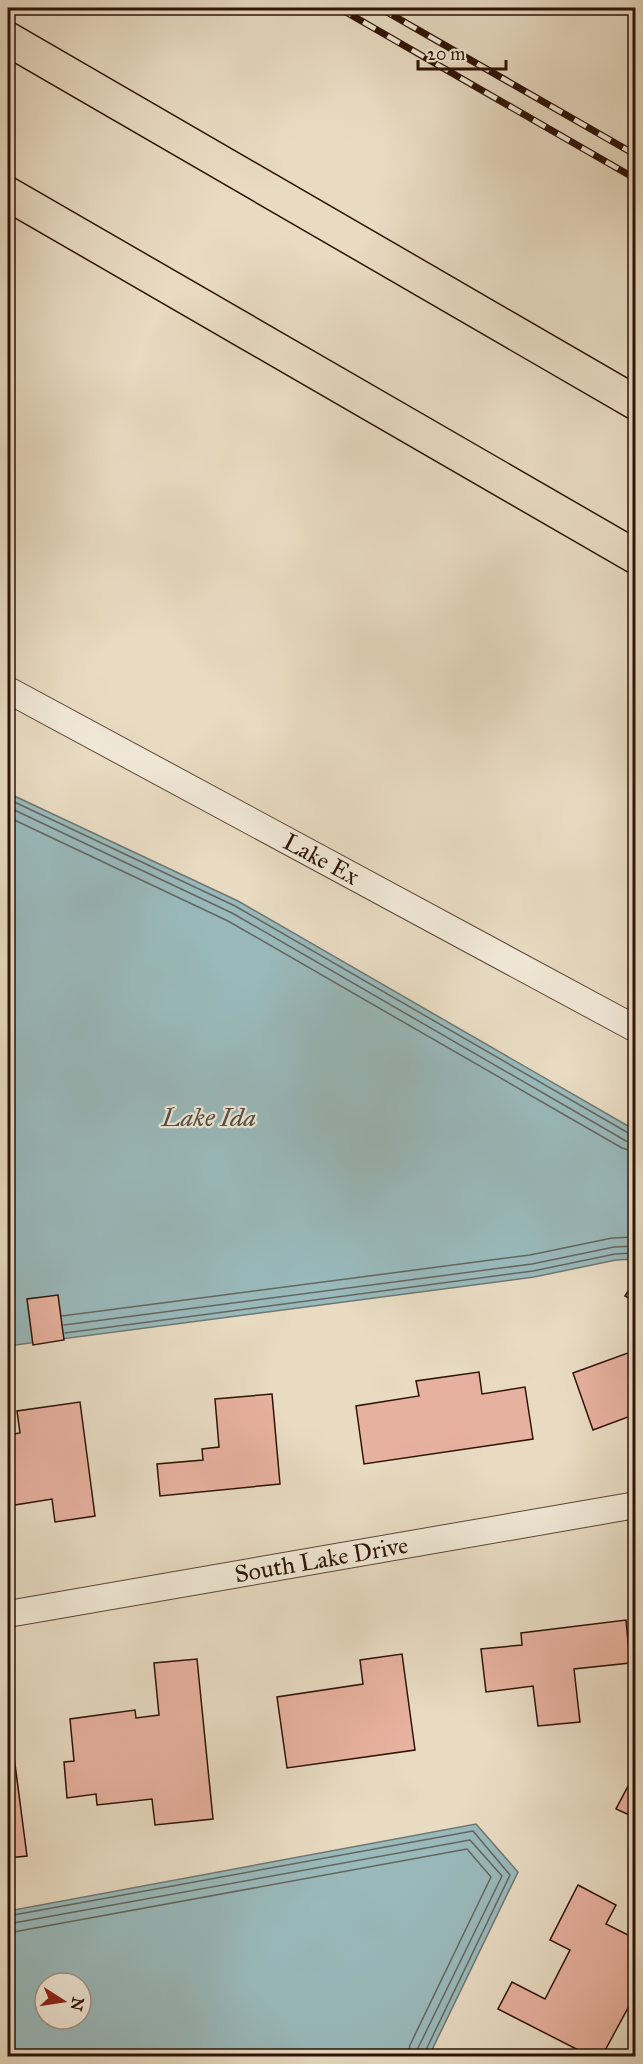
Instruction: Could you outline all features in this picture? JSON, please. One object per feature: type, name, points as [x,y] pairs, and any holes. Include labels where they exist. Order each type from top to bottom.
[{"type":"highway","points":[[8,39],[636,403]]},
{"type":"highway","points":[[8,194],[636,557]]},
{"type":"street","name":"Lake Ex","points":[[8,690],[636,1029]]},
{"type":"street","name":"South Lake Drive","points":[[8,1614],[636,1505]]},
{"type":"water","name":"Lake Ida","points":[[8,793],[238,901],[635,1130],[635,1259],[616,1260],[534,1277],[8,1346]]},
{"type":"water","points":[[476,1824],[518,1872],[429,2056],[8,2056],[8,1911]]},
{"type":"building","points":[[636,1278],[636,1302],[625,1296]]},
{"type":"building","points":[[58,1295],[64,1340],[33,1345],[27,1299]]},
{"type":"building","points":[[636,1350],[636,1414],[593,1430],[573,1373]]},
{"type":"building","points":[[479,1372],[482,1394],[525,1387],[533,1439],[364,1464],[356,1406],[419,1396],[416,1381]]},
{"type":"building","points":[[272,1394],[280,1484],[160,1496],[157,1464],[203,1460],[202,1449],[219,1447],[215,1399]]},
{"type":"building","points":[[80,1402],[95,1516],[55,1522],[52,1499],[8,1506],[8,1435],[20,1433],[17,1411]]},
{"type":"building","points":[[626,1620],[630,1663],[574,1669],[580,1722],[538,1726],[533,1686],[486,1692],[481,1649],[522,1645],[521,1633]]},
{"type":"building","points":[[402,1654],[415,1750],[287,1768],[277,1697],[363,1684],[360,1660]]},
{"type":"building","points":[[197,1659],[213,1819],[155,1825],[152,1799],[97,1805],[96,1794],[67,1798],[64,1762],[74,1761],[70,1719],[135,1710],[136,1718],[159,1715],[154,1663]]},
{"type":"building","points":[[8,1726],[10,1726],[27,1856],[8,1858]]},
{"type":"building","points":[[636,1771],[636,1818],[616,1809]]},
{"type":"building","points":[[578,1885],[616,1905],[606,1924],[636,1939],[636,1993],[602,2056],[590,2056],[498,2009],[512,1982],[545,1999],[570,1950],[550,1940]]},
{"type":"building","points":[[540,2050],[540,2056],[468,2056],[468,2052]]},
{"type":"railway","points":[[339,8],[636,179]]},
{"type":"railway","points":[[380,8],[636,155]]}]
